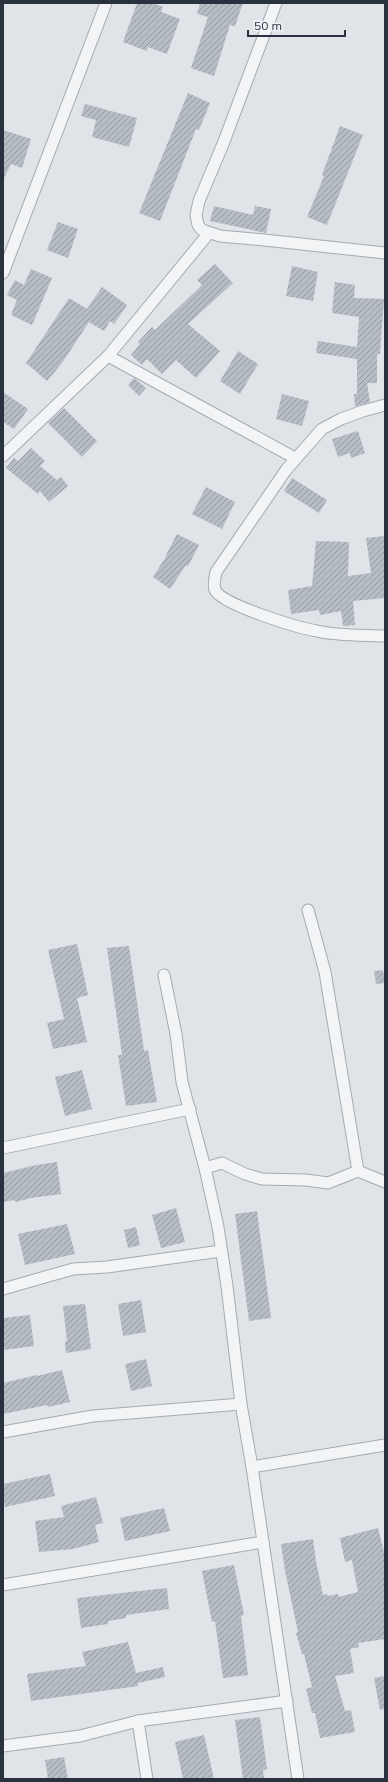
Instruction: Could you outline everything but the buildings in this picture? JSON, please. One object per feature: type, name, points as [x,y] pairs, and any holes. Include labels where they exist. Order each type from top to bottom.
[{"type":"street","points":[[3,273],[106,3]]},
{"type":"street","points":[[276,3],[200,202],[196,215],[198,225],[202,230],[220,236],[385,254]]},
{"type":"street","points":[[3,456],[108,356],[209,233]]},
{"type":"street","points":[[108,356],[295,458]]},
{"type":"street","points":[[385,405],[341,419],[322,429],[295,458],[216,572],[214,582],[216,591],[224,600],[239,607],[318,632],[385,636]]},
{"type":"street","points":[[308,910],[325,972],[358,1171]]},
{"type":"street","points":[[164,975],[177,1042],[182,1082],[205,1168],[221,1250],[241,1404],[252,1467],[298,1779]]},
{"type":"street","points":[[3,1148],[190,1109]]},
{"type":"street","points":[[205,1168],[222,1163],[245,1174],[262,1179],[306,1180],[328,1183],[358,1171],[385,1182]]},
{"type":"street","points":[[3,1289],[73,1268],[107,1267],[221,1250]]},
{"type":"street","points":[[3,1432],[93,1416],[241,1404]]},
{"type":"street","points":[[252,1467],[385,1445]]},
{"type":"street","points":[[3,1584],[263,1542]]},
{"type":"street","points":[[3,1746],[80,1736],[138,1721],[287,1701]]},
{"type":"street","points":[[138,1721],[147,1779]]}]
